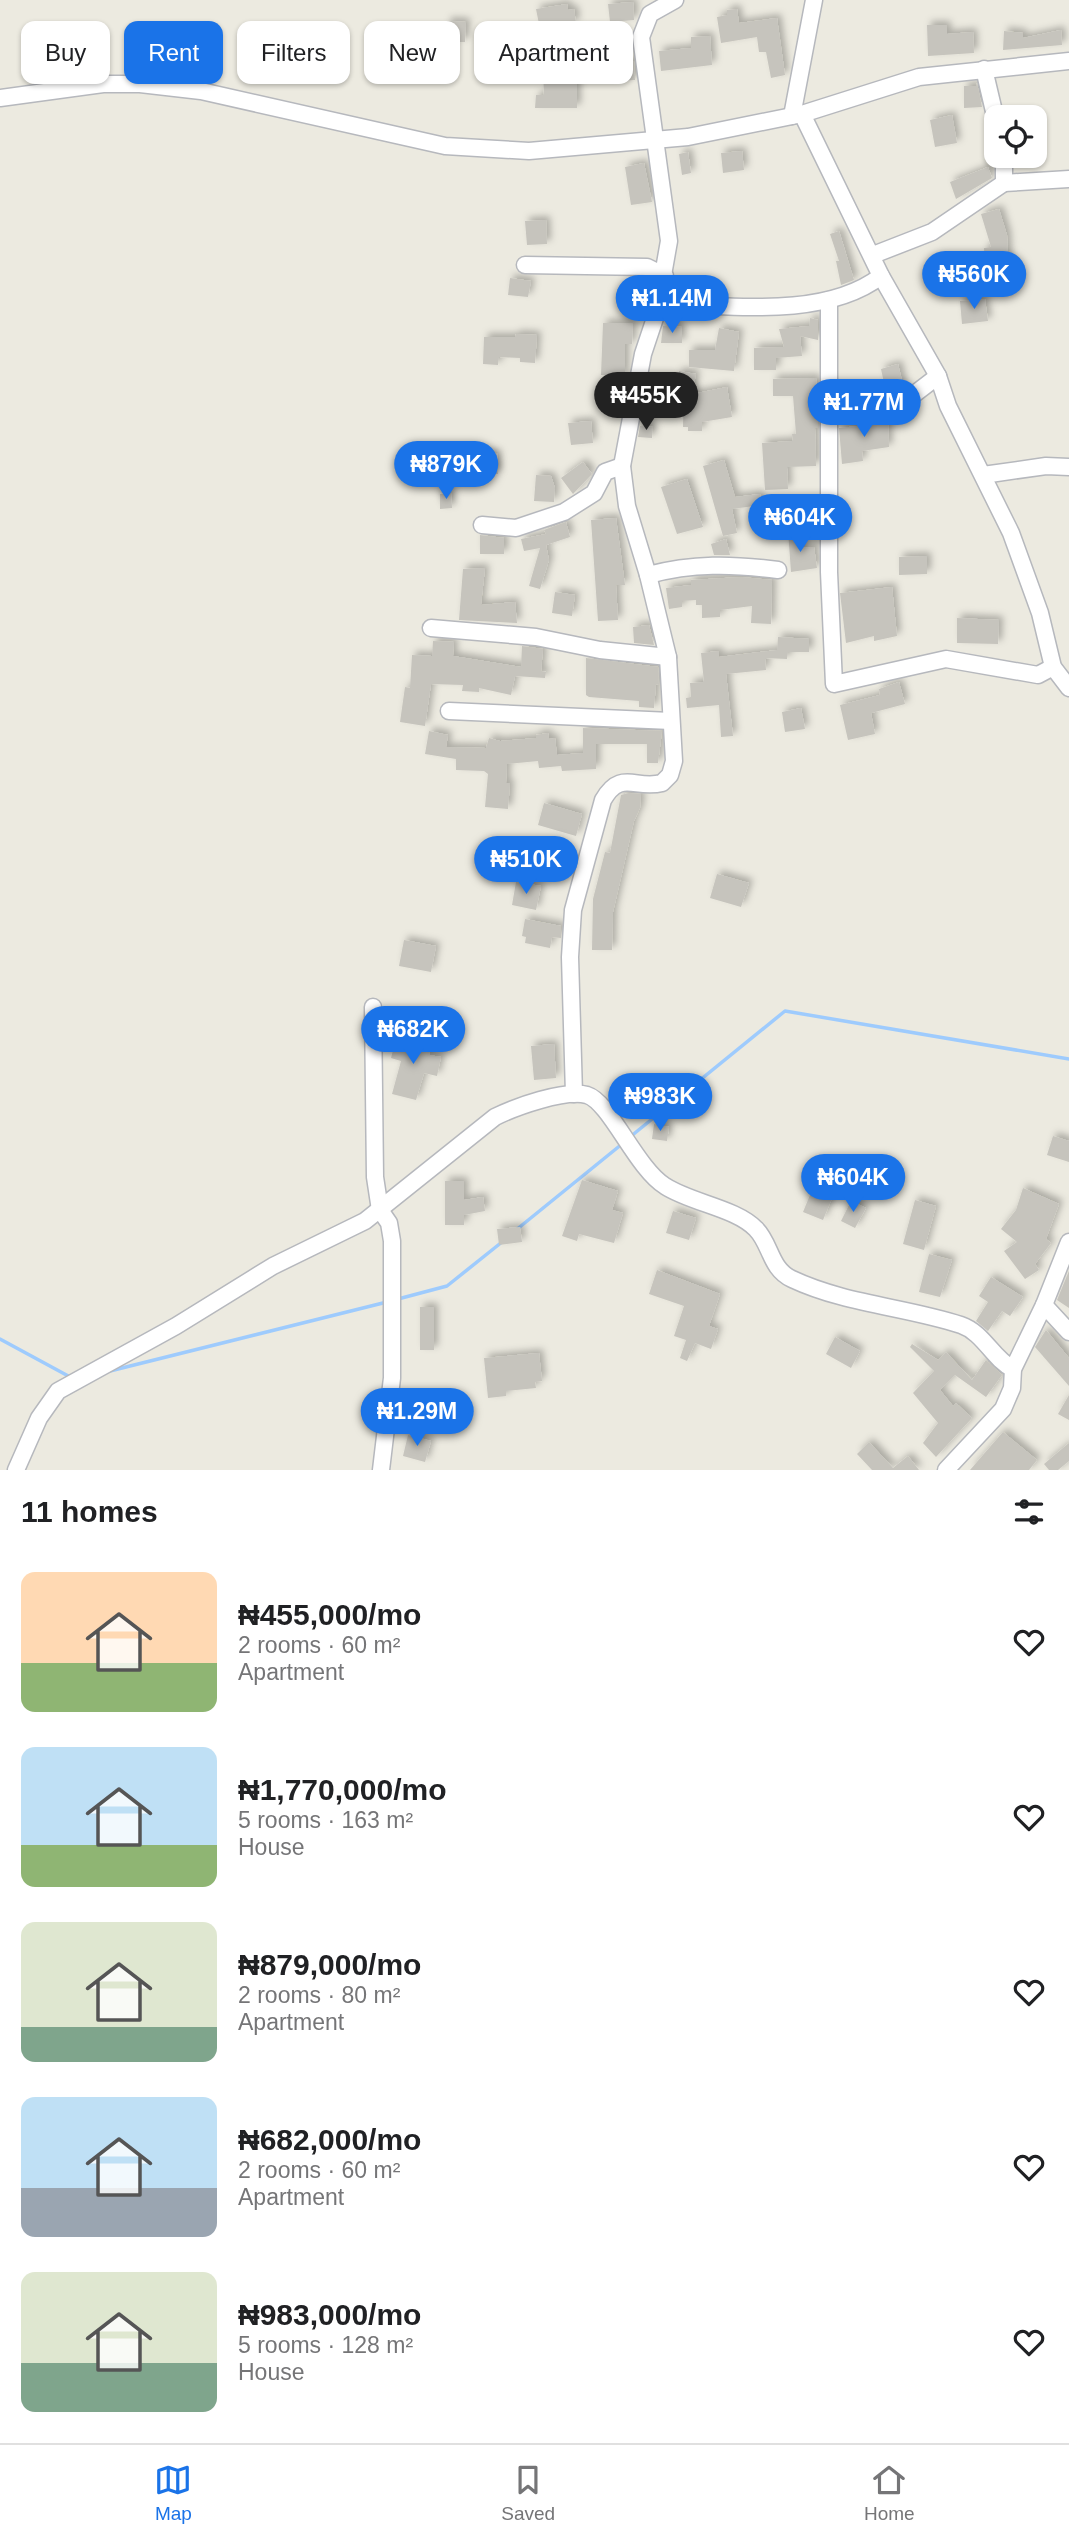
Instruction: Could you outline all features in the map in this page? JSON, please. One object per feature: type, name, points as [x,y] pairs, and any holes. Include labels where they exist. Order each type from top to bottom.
[{"type":"street","points":[[574,1094],[570,957],[573,910],[603,800],[610,789],[622,782],[655,784],[670,775],[674,761],[668,657],[648,575],[627,506],[622,466],[643,354],[665,276],[669,242],[641,37],[649,7],[675,0]]},
{"type":"street","points":[[814,0],[797,115],[873,255],[881,276],[938,376],[948,406],[1015,545],[1040,613],[1053,667],[1069,688]]},
{"type":"street","points":[[0,98],[103,84],[140,84],[201,91],[305,112],[399,137],[489,151],[529,151],[688,137],[797,115],[919,77],[1069,61]]},
{"type":"street","points":[[984,69],[992,105]]},
{"type":"street","points":[[1004,168],[1004,183]]},
{"type":"street","points":[[873,255],[932,232],[981,196],[1004,183],[1069,179]]},
{"type":"street","points":[[525,265],[647,267],[665,276]]},
{"type":"street","points":[[658,303],[782,306],[829,300],[881,276]]},
{"type":"street","points":[[829,300],[829,572],[834,684],[946,659],[1038,675],[1053,667]]},
{"type":"street","points":[[829,405],[874,405],[908,399],[938,376]]},
{"type":"street","points":[[482,525],[516,528],[564,512],[594,493],[605,472],[622,466]]},
{"type":"street","points":[[983,475],[1046,466],[1069,467]]},
{"type":"street","points":[[648,575],[679,567],[726,563],[778,570]]},
{"type":"street","points":[[431,628],[536,637],[600,650],[668,657]]},
{"type":"street","points":[[449,711],[671,720]]},
{"type":"street","points":[[373,1007],[375,1177],[380,1210],[391,1232],[392,1378],[381,1470]]},
{"type":"street","points":[[16,1470],[39,1418],[58,1391],[176,1326],[273,1266],[380,1210],[406,1186],[495,1117],[511,1109],[574,1094],[588,1095],[603,1106],[633,1154],[657,1181],[682,1196],[753,1226],[762,1236],[774,1263],[791,1279],[885,1307],[963,1326],[978,1334],[1013,1369]]},
{"type":"street","points":[[946,1470],[1003,1409],[1012,1388],[1013,1369],[1044,1305],[1069,1242]]},
{"type":"street","points":[[1044,1305],[1069,1332]]},
{"type":"building","points":[[633,2],[634,20],[610,21],[608,4]]},
{"type":"building","points":[[567,4],[568,10],[574,9],[576,21],[538,21],[536,9]]},
{"type":"building","points":[[737,9],[739,23],[777,18],[785,75],[771,78],[766,52],[759,52],[757,37],[721,43],[717,17],[727,15],[727,10]]},
{"type":"building","points":[[460,22],[466,22],[465,42],[460,42]]},
{"type":"building","points":[[927,25],[947,25],[947,34],[973,32],[974,53],[928,56]]},
{"type":"building","points":[[1061,30],[1062,45],[1003,50],[1004,31],[1023,33],[1023,38]]},
{"type":"building","points":[[710,36],[712,65],[661,71],[659,51],[691,48],[691,37]]},
{"type":"building","points":[[977,83],[982,107],[964,108],[964,86],[976,86]]},
{"type":"building","points":[[544,84],[577,84],[577,108],[535,108],[536,95],[544,95]]},
{"type":"building","points":[[952,115],[957,143],[935,147],[930,120]]},
{"type":"building","points":[[742,151],[744,170],[723,173],[721,153]]},
{"type":"building","points":[[688,152],[691,173],[682,175],[679,154]]},
{"type":"building","points":[[644,163],[652,202],[631,205],[625,167]]},
{"type":"building","points":[[985,168],[988,168],[992,178],[956,199],[950,182]]},
{"type":"building","points":[[999,209],[1007,235],[1010,289],[986,290],[984,248],[991,247],[981,214]]},
{"type":"building","points":[[546,220],[547,244],[527,245],[525,221]]},
{"type":"building","points":[[839,231],[854,280],[841,285],[836,261],[839,261],[830,234]]},
{"type":"building","points":[[510,278],[531,281],[528,297],[508,295]]},
{"type":"building","points":[[985,299],[988,321],[962,324],[960,301]]},
{"type":"building","points":[[810,318],[818,320],[818,340],[800,336],[802,356],[776,358],[776,370],[754,370],[754,348],[784,347],[779,329],[809,326]]},
{"type":"building","points":[[603,323],[633,323],[632,344],[625,344],[625,375],[601,375]]},
{"type":"building","points":[[663,326],[682,327],[682,343],[661,343]]},
{"type":"building","points":[[719,328],[739,332],[734,371],[689,367],[689,350],[715,350]]},
{"type":"building","points":[[516,334],[537,335],[535,363],[520,362],[520,358],[499,357],[498,365],[483,364],[484,337],[515,337]]},
{"type":"building","points":[[898,364],[904,389],[886,392],[881,369]]},
{"type":"building","points":[[679,371],[696,374],[692,394],[727,387],[732,417],[702,422],[702,431],[688,431],[688,427],[683,427],[684,386],[677,384]]},
{"type":"building","points":[[816,378],[816,466],[787,467],[788,489],[765,490],[762,443],[793,441],[792,434],[796,434],[793,396],[773,396],[773,379]]},
{"type":"building","points":[[888,415],[889,447],[862,451],[863,461],[842,464],[839,428],[869,425],[868,418]]},
{"type":"building","points":[[591,421],[593,443],[571,445],[568,423]]},
{"type":"building","points":[[640,426],[653,427],[652,438],[638,437]]},
{"type":"building","points":[[475,453],[497,453],[498,474],[476,475]]},
{"type":"building","points":[[724,460],[735,497],[760,494],[761,505],[732,509],[737,533],[723,536],[703,466]]},
{"type":"building","points":[[583,462],[592,474],[573,494],[561,478]]},
{"type":"building","points":[[536,475],[551,476],[555,488],[554,502],[534,501]]},
{"type":"building","points":[[687,479],[703,527],[677,534],[661,487]]},
{"type":"building","points":[[451,493],[452,508],[440,509],[440,494]]},
{"type":"building","points":[[616,518],[625,585],[616,585],[618,620],[598,621],[591,520]]},
{"type":"building","points":[[566,522],[570,537],[546,545],[549,560],[540,589],[529,586],[540,548],[524,551],[521,539],[546,534],[544,530]]},
{"type":"building","points":[[800,530],[801,548],[814,547],[817,568],[791,572],[788,531]]},
{"type":"building","points":[[480,535],[504,538],[504,554],[480,554]]},
{"type":"building","points":[[726,539],[730,555],[714,555],[711,544]]},
{"type":"building","points":[[927,556],[927,574],[899,575],[899,557]]},
{"type":"building","points":[[485,568],[481,605],[515,602],[517,623],[459,620],[463,569]]},
{"type":"building","points":[[741,577],[772,580],[771,624],[751,623],[752,606],[720,610],[720,617],[702,618],[702,605],[696,605],[696,600],[682,601],[682,607],[669,609],[666,588],[691,585],[691,580]]},
{"type":"building","points":[[892,587],[897,636],[874,641],[874,636],[846,643],[840,593]]},
{"type":"building","points":[[555,592],[575,595],[572,616],[552,613]]},
{"type":"building","points":[[957,618],[999,620],[998,644],[957,643]]},
{"type":"building","points":[[649,625],[654,645],[634,643],[633,627]]},
{"type":"building","points":[[778,637],[809,639],[809,652],[788,652],[787,659],[765,658],[766,670],[726,674],[733,736],[721,737],[719,705],[687,708],[686,698],[691,697],[690,683],[704,682],[701,653],[719,651],[719,657],[777,650]]},
{"type":"building","points":[[433,641],[454,642],[453,656],[521,667],[522,646],[543,649],[541,671],[546,672],[545,678],[515,676],[511,695],[479,688],[479,692],[462,691],[463,685],[431,684],[425,726],[400,722],[405,687],[410,688],[412,655],[432,656]]},
{"type":"building","points":[[586,658],[658,667],[659,685],[656,684],[654,708],[639,707],[639,701],[586,695]]},
{"type":"building","points":[[899,682],[905,704],[871,713],[875,734],[848,740],[840,705],[880,695],[879,689]]},
{"type":"building","points":[[801,708],[805,729],[785,732],[782,712]]},
{"type":"building","points":[[583,728],[662,731],[658,763],[647,763],[647,744],[596,744],[596,769],[562,771],[561,766],[539,768],[538,761],[507,764],[506,783],[510,783],[508,809],[485,807],[488,774],[484,771],[456,770],[456,759],[425,754],[429,731],[448,735],[446,747],[486,748],[489,738],[500,741],[536,738],[536,735],[548,733],[549,739],[555,738],[557,755],[583,753]]},
{"type":"building","points":[[641,794],[640,808],[634,821],[613,912],[612,950],[592,950],[593,899],[605,852],[610,853],[621,795]]},
{"type":"building","points":[[544,803],[582,814],[576,836],[538,825]]},
{"type":"building","points":[[717,874],[749,883],[741,907],[710,898]]},
{"type":"building","points":[[516,882],[541,886],[536,910],[512,905]]},
{"type":"building","points":[[525,919],[561,926],[561,938],[552,937],[550,948],[525,943],[526,937],[522,936]]},
{"type":"building","points":[[404,940],[436,946],[431,972],[399,966]]},
{"type":"building","points":[[397,1035],[432,1045],[429,1055],[441,1057],[437,1076],[424,1073],[416,1100],[392,1094],[401,1061],[391,1058]]},
{"type":"building","points":[[554,1044],[556,1078],[534,1080],[531,1046]]},
{"type":"building","points":[[654,1124],[669,1127],[667,1141],[652,1139]]},
{"type":"building","points":[[1053,1136],[1069,1141],[1069,1162],[1047,1155]]},
{"type":"building","points":[[819,1173],[839,1181],[823,1220],[803,1212]]},
{"type":"building","points":[[582,1180],[618,1191],[612,1210],[623,1213],[614,1243],[579,1234],[577,1241],[562,1236]]},
{"type":"building","points":[[445,1181],[464,1181],[464,1200],[483,1197],[485,1211],[464,1215],[464,1225],[445,1225]]},
{"type":"building","points":[[1023,1188],[1059,1204],[1046,1239],[1051,1243],[1035,1264],[1039,1270],[1025,1279],[1004,1251],[1017,1242],[1001,1229],[1016,1210]]},
{"type":"building","points":[[915,1200],[936,1206],[924,1250],[903,1244]]},
{"type":"building","points":[[851,1201],[866,1208],[855,1228],[841,1221]]},
{"type":"building","points":[[673,1211],[696,1218],[689,1240],[666,1233]]},
{"type":"building","points":[[520,1227],[522,1242],[499,1245],[497,1229]]},
{"type":"building","points":[[929,1254],[952,1260],[940,1297],[919,1292]]},
{"type":"building","points":[[657,1270],[720,1294],[709,1326],[718,1329],[711,1349],[695,1343],[687,1361],[680,1358],[686,1340],[674,1336],[684,1306],[649,1294]]},
{"type":"building","points":[[1069,1271],[1069,1308],[1057,1300]]},
{"type":"building","points":[[991,1277],[1023,1297],[1010,1316],[1002,1311],[988,1331],[976,1321],[988,1302],[979,1296]]},
{"type":"building","points":[[420,1307],[434,1307],[434,1350],[420,1350]]},
{"type":"building","points":[[1046,1330],[1069,1358],[1069,1386],[1035,1347]]},
{"type":"building","points":[[835,1337],[860,1351],[851,1368],[826,1354]]},
{"type":"building","points":[[912,1344],[938,1360],[946,1352],[972,1380],[986,1360],[1002,1375],[986,1397],[955,1375],[940,1390],[953,1406],[956,1403],[972,1418],[936,1457],[923,1443],[938,1423],[913,1393],[934,1371],[910,1347]]},
{"type":"building","points":[[539,1353],[542,1381],[535,1382],[536,1388],[506,1391],[506,1396],[488,1398],[484,1358]]},
{"type":"building","points":[[1069,1395],[1069,1420],[1058,1414]]},
{"type":"building","points":[[1003,1432],[1037,1460],[1029,1470],[970,1470]]},
{"type":"building","points":[[408,1435],[431,1441],[425,1462],[403,1456]]},
{"type":"building","points":[[869,1442],[893,1468],[908,1456],[919,1470],[872,1470],[857,1454]]},
{"type":"building","points":[[1069,1443],[1069,1461],[1058,1470],[1049,1470],[1044,1464]]},
{"type":"waterway","points":[[630,1137],[785,1011],[1069,1059]]},
{"type":"waterway","points":[[516,1230],[622,1144]]},
{"type":"waterway","points":[[398,1299],[447,1286],[502,1242]]},
{"type":"waterway","points":[[106,1372],[387,1302]]},
{"type":"waterway","points":[[0,1339],[72,1378]]}]
